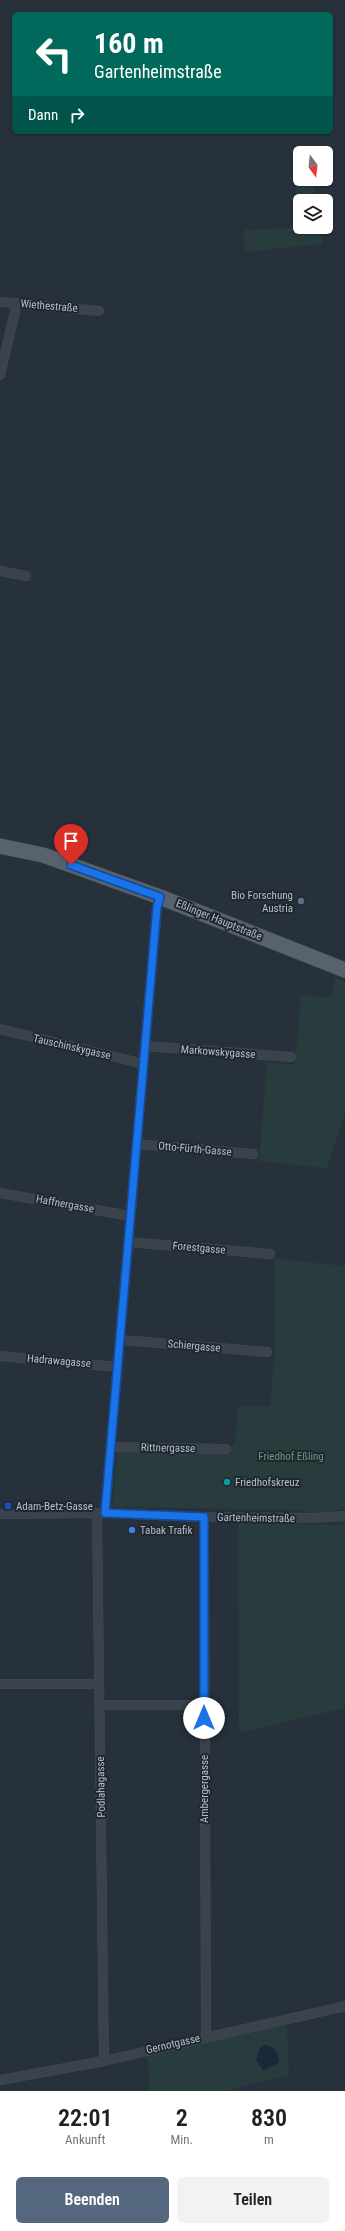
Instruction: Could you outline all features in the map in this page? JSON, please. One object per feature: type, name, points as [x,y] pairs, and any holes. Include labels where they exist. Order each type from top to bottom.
[{"type":"main road","name":"Eßlinger Hauptstraße","points":[[0,846],[43,855],[160,897],[345,970]]},
{"type":"street","name":"Wiethestraße","points":[[0,302],[99,311]]},
{"type":"street","points":[[0,375],[17,304]]},
{"type":"street","points":[[0,571],[26,576]]},
{"type":"street","name":"Podlahagasse","points":[[104,2061],[99,1684],[101,1513],[110,1447],[121,1340],[130,1216],[157,907],[160,897]]},
{"type":"street","name":"Tauschinskygasse","points":[[0,1029],[144,1064]]},
{"type":"street","name":"Markowskygasse","points":[[146,1046],[291,1057]]},
{"type":"street","name":"Otto-Fürth-Gasse","points":[[137,1144],[253,1154]]},
{"type":"street","name":"Haffnergasse","points":[[0,1193],[130,1216]]},
{"type":"street","name":"Forestgasse","points":[[128,1242],[270,1254]]},
{"type":"street","name":"Schiergasse","points":[[121,1340],[267,1352]]},
{"type":"street","name":"Hadrawagasse","points":[[0,1356],[118,1367]]},
{"type":"street","name":"Rittnergasse","points":[[110,1447],[226,1449]]},
{"type":"street","name":"Gartenheimstraße","points":[[0,1514],[101,1513],[204,1517],[314,1518],[345,1516]]},
{"type":"street","name":"Ambergergasse","points":[[204,1517],[206,2036]]},
{"type":"street","points":[[0,1684],[99,1684]]},
{"type":"street","points":[[100,1705],[204,1705]]},
{"type":"street","name":"Gernotgasse","points":[[0,2080],[104,2061],[206,2036],[345,2006]]},
{"type":"green space","points":[[296,186],[313,186],[315,194],[297,194]]},
{"type":"green space","points":[[293,228],[293,234],[321,234],[323,244],[245,252],[243,230]]},
{"type":"green space","points":[[335,977],[345,981],[345,1114],[327,1168],[259,1161],[267,1063],[295,1064],[301,995],[332,998]]},
{"type":"green space","name":"Friedhof Eßling","points":[[275,1259],[345,1266],[345,1508],[329,1512],[312,1513],[302,1510],[112,1507],[117,1452],[231,1454],[231,1448],[235,1444],[238,1406],[270,1406],[274,1357]]},
{"type":"green space","points":[[238,1523],[345,1525],[345,1708],[239,1733]]},
{"type":"green space","points":[[287,2025],[289,2075],[224,2091],[149,2091],[148,2055]]},
{"type":"water","points":[[264,2045],[270,2046],[275,2050],[279,2061],[277,2064],[263,2071],[256,2060],[260,2048]]},
{"type":"place","name":"Bio Forschung Austria","points":[[301,901]]},
{"type":"place","name":"Friedhofskreuz","points":[[227,1482]]},
{"type":"place","name":"Adam-Betz-Gasse","points":[[8,1506]]},
{"type":"place","name":"Tabak Trafik","points":[[132,1530]]},
{"type":"route","points":[[71,865],[160,897],[157,907],[105,1513],[204,1517],[204,1718]]}]
